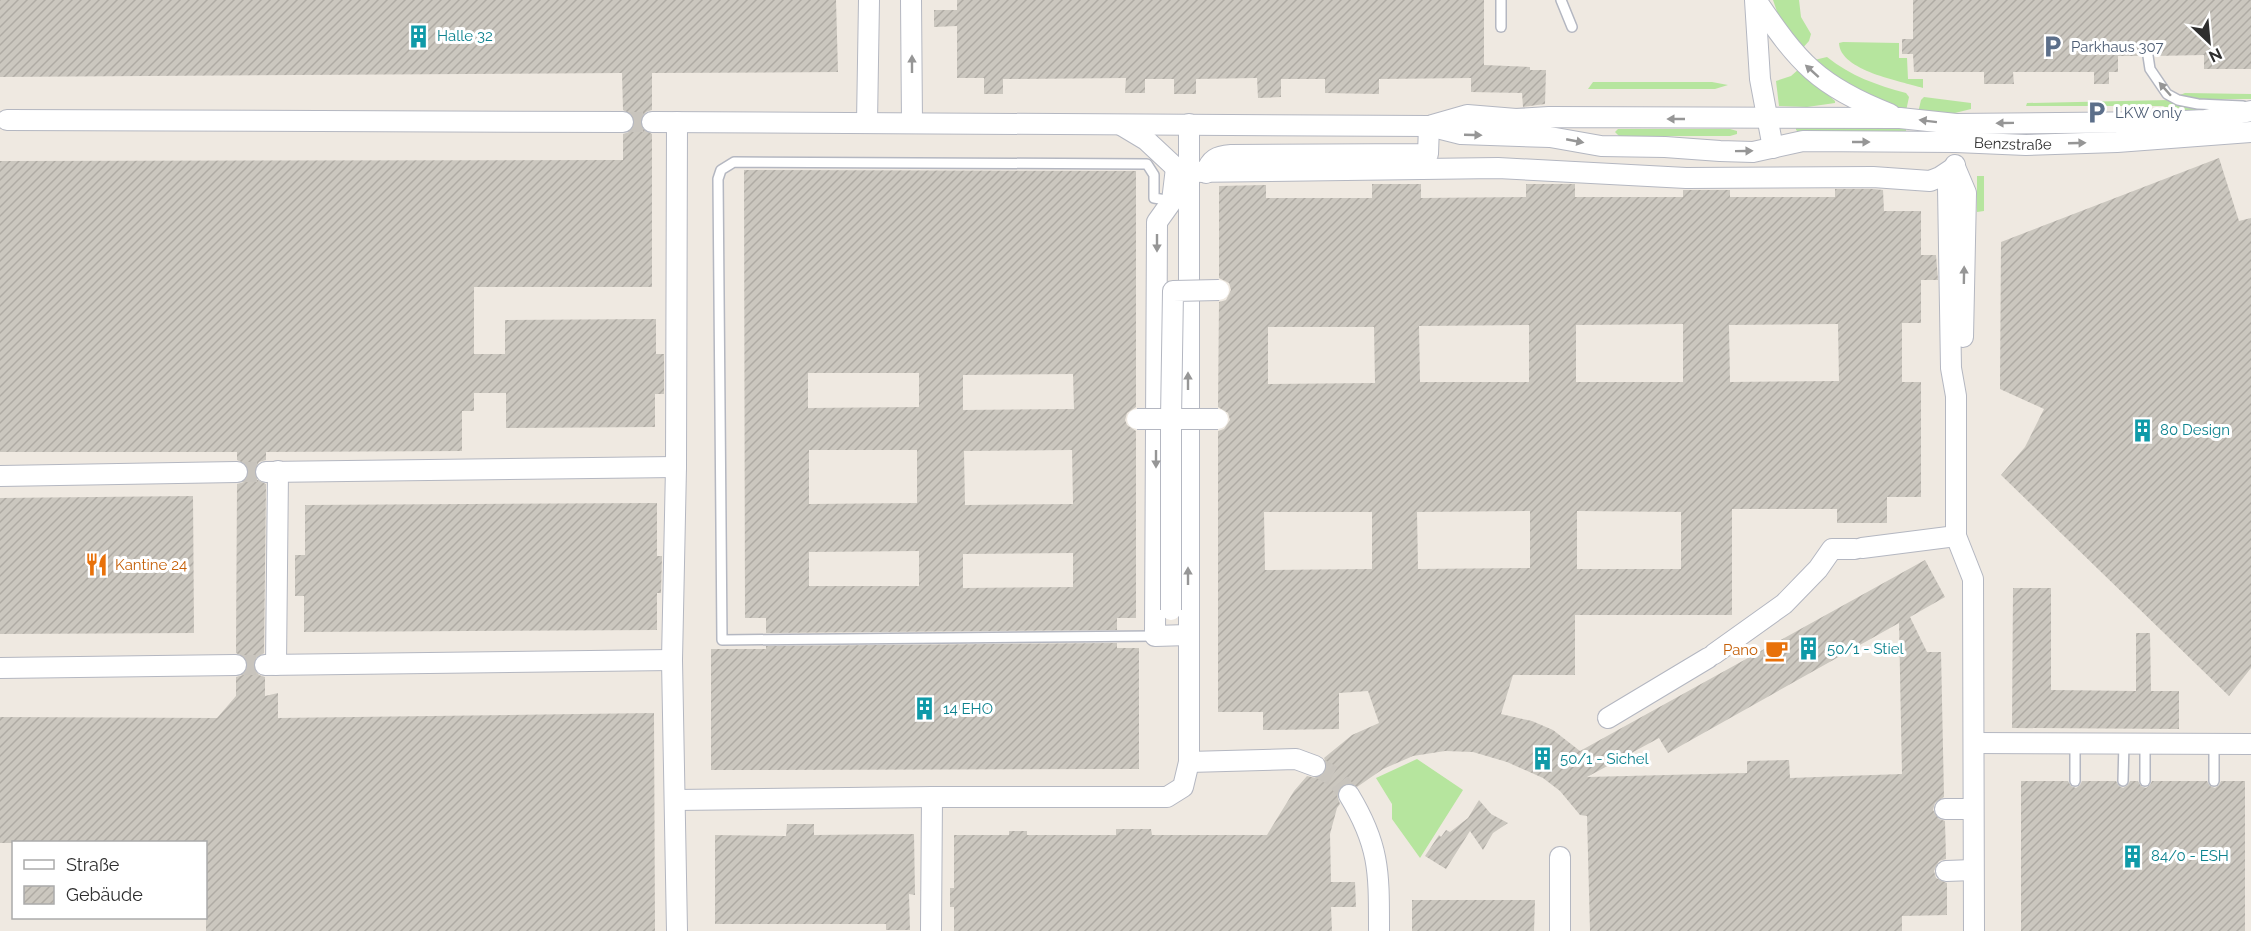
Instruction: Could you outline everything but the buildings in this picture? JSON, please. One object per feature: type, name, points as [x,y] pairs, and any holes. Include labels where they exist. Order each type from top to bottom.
[{"type":"street","points":[[867,123],[869,0]]},
{"type":"street","points":[[911,0],[912,123]]},
{"type":"street","name":"Benzstraße","points":[[1756,0],[1760,79],[1773,147]]},
{"type":"street","name":"Benzstraße","points":[[1756,0],[1783,39],[1815,74],[1845,94],[1900,118],[1956,133],[2026,146],[2251,132]]},
{"type":"street","name":"Benzstraße","points":[[1517,128],[1601,146],[1753,152],[1803,141],[2205,120],[2251,111]]},
{"type":"street","points":[[652,122],[1429,126],[1467,115],[1517,128]]},
{"type":"street","name":"Benzstraße","points":[[1517,128],[1549,117],[1900,118]]},
{"type":"street","points":[[7,120],[623,122]]},
{"type":"street","points":[[677,122],[676,467],[672,660],[677,931]]},
{"type":"street","points":[[1171,635],[1190,171],[1189,124]]},
{"type":"street","points":[[1121,125],[1190,171],[1498,168],[1686,178],[1874,177],[1930,181],[1955,166]]},
{"type":"street","points":[[675,800],[1167,797],[1183,787],[1189,762],[1171,635],[1157,222],[1190,171],[1219,156],[1428,154],[1429,126]]},
{"type":"street","points":[[1956,133],[1955,166],[1948,187],[1957,233],[1963,368],[1956,396],[1956,536],[1973,579],[1974,931]]},
{"type":"street","points":[[1171,635],[1173,291],[1219,290]]},
{"type":"street","points":[[1137,419],[1218,419]]},
{"type":"street","points":[[672,660],[271,665],[272,471],[676,467]]},
{"type":"street","points":[[0,476],[237,472]]},
{"type":"street","points":[[1608,718],[1662,688],[1784,604],[1818,569],[1832,549],[1956,536]]},
{"type":"street","points":[[0,668],[236,665]]},
{"type":"street","points":[[1974,743],[2251,744]]},
{"type":"street","points":[[1189,762],[1296,759],[1315,766]]},
{"type":"street","points":[[1349,795],[1364,819],[1372,839],[1379,878],[1382,920]]},
{"type":"street","points":[[931,931],[932,797]]},
{"type":"street","points":[[1945,809],[1973,809]]},
{"type":"street","points":[[1560,857],[1560,931]]},
{"type":"street","points":[[1946,871],[1973,870]]},
{"type":"lane","points":[[1501,0],[1501,27]]},
{"type":"lane","points":[[1560,0],[1572,27]]},
{"type":"lane","points":[[2148,56],[2150,69],[2167,94],[2178,100],[2198,104],[2251,106]]},
{"type":"lane","points":[[1171,635],[722,640],[718,179],[721,170],[734,162],[1147,164],[1154,175],[1154,198],[1172,201]]},
{"type":"lane","points":[[2123,781],[2124,743]]},
{"type":"lane","points":[[2145,743],[2145,781]]},
{"type":"lane","points":[[2075,744],[2075,781]]},
{"type":"lane","points":[[2214,744],[2214,780]]},
{"type":"green space","points":[[1773,0],[1799,0],[1801,17],[1811,34],[1809,41],[1800,51],[1781,23]]},
{"type":"green space","points":[[1839,43],[1899,43],[1899,58],[1907,58],[1908,79],[1923,79],[1923,88],[1860,68],[1842,53]]},
{"type":"green space","points":[[1827,57],[1845,70],[1864,79],[1906,93],[1909,97],[1906,111],[1880,103],[1810,61]]},
{"type":"green space","points":[[1799,69],[1835,103],[1807,107],[1779,106],[1776,81],[1791,76]]},
{"type":"green space","points":[[1593,82],[1712,82],[1728,85],[1715,89],[1588,89]]},
{"type":"green space","points":[[2185,93],[2251,94],[2251,99],[2198,99],[2180,95]]},
{"type":"green space","points":[[1924,97],[1971,103],[1971,109],[1943,116],[1918,113]]},
{"type":"green space","points":[[2169,100],[2190,108],[2220,109],[2179,114],[2163,106],[2026,106],[2027,103]]},
{"type":"green space","points":[[1906,127],[1906,136],[1799,132],[1796,130],[1796,128]]},
{"type":"green space","points":[[1618,129],[1730,129],[1737,131],[1737,134],[1730,136],[1619,136],[1615,132]]},
{"type":"green space","points":[[1977,176],[1984,176],[1984,211],[1977,212]]},
{"type":"green space","points":[[1417,759],[1463,790],[1420,858],[1392,819],[1392,804],[1376,778]]},
{"type":"tunnel","points":[[623,122],[652,122]]},
{"type":"tunnel","points":[[237,472],[266,472]]},
{"type":"tunnel","points":[[236,665],[265,665]]},
{"type":"tunnel","points":[[1315,766],[1335,777],[1349,795]]},
{"type":"place","name":"Halle 32","points":[[419,36]]},
{"type":"place","name":"Parkhaus 307","points":[[2053,47]]},
{"type":"place","name":"LKW only","points":[[2097,113]]},
{"type":"place","name":"80 Design","points":[[2142,430]]},
{"type":"place","name":"Kantine 24","points":[[97,565]]},
{"type":"place","name":"50/1 - Stiel","points":[[1809,649]]},
{"type":"place","name":"Pano","points":[[1776,650]]},
{"type":"place","name":"14 EHO","points":[[925,709]]},
{"type":"place","name":"50/1 - Sichel","points":[[1542,759]]},
{"type":"place","name":"84/0 - ESH","points":[[2133,856]]}]
